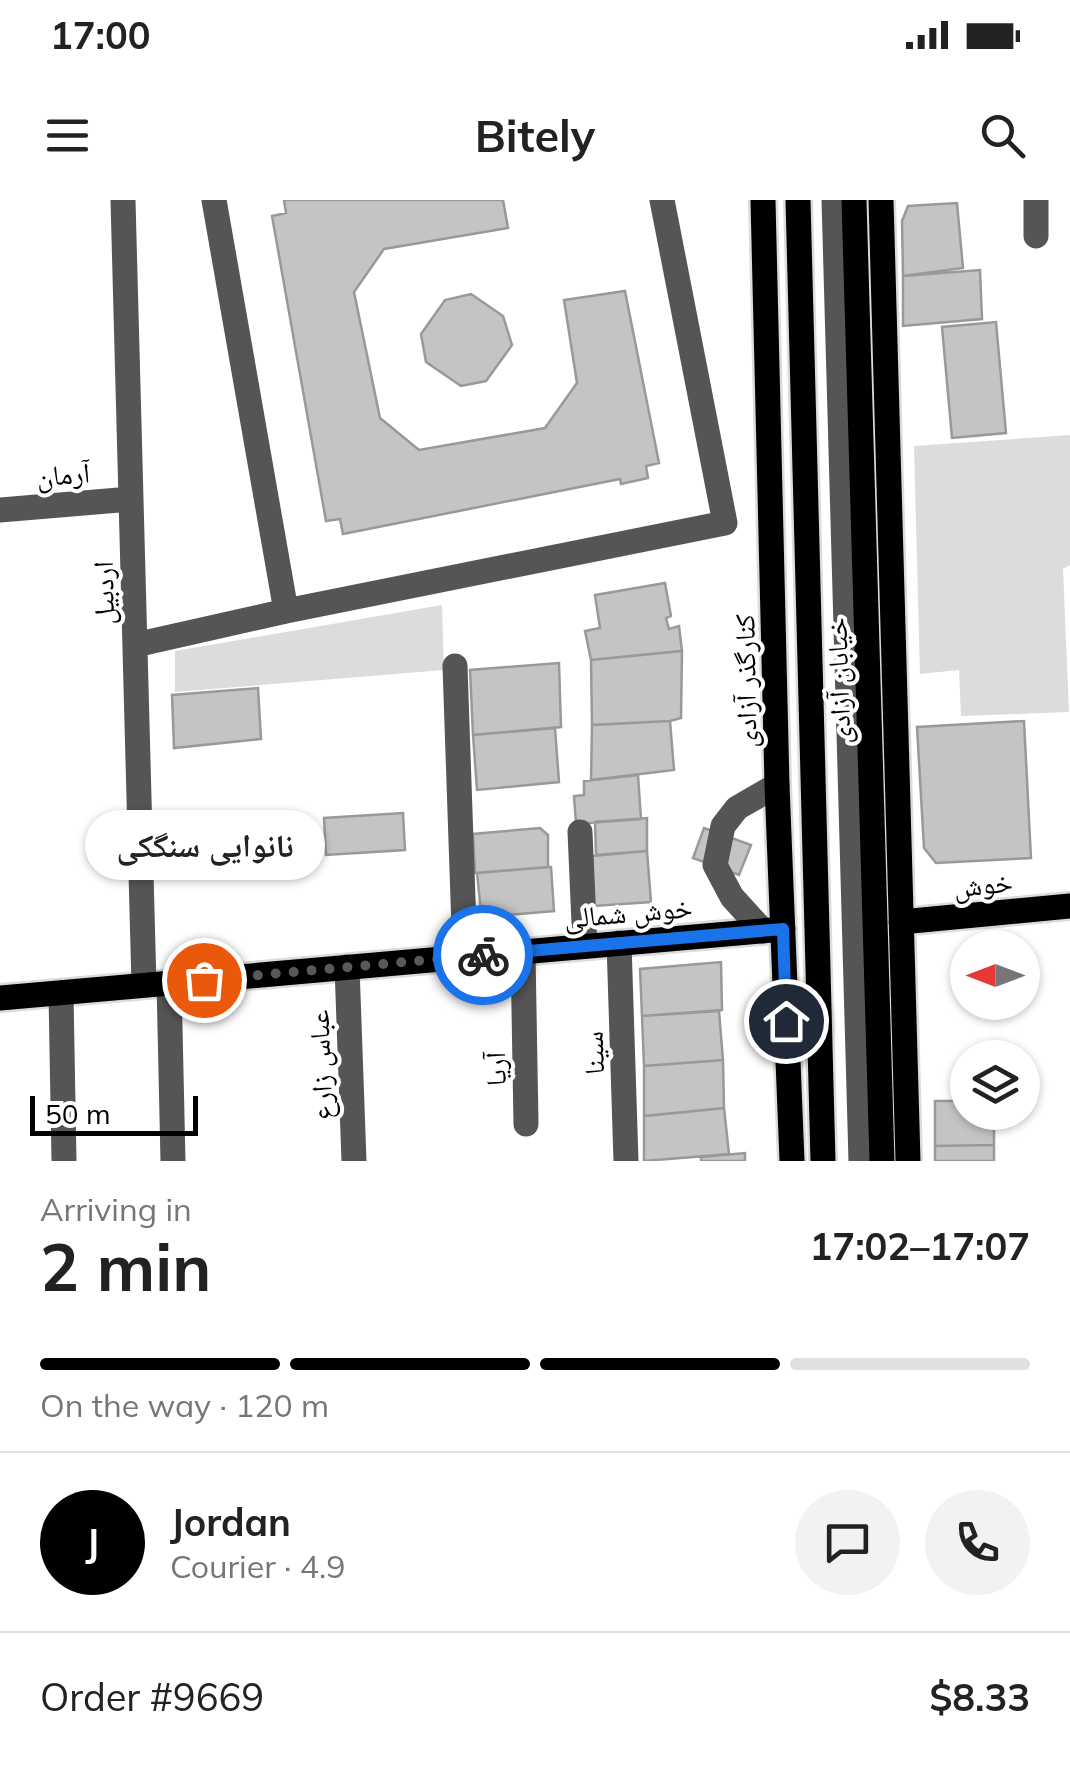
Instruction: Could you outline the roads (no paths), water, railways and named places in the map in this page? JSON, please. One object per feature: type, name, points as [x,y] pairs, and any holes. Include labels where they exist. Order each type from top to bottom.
[{"type":"main road","name":"کنارگذر آزادی","points":[[763,200],[778,786],[773,930],[792,1161]]},
{"type":"main road","name":"خیابان آزادی","points":[[798,200],[823,1161]]},
{"type":"main road","name":"خیابان آزادی","points":[[854,200],[882,1161]]},
{"type":"main road","points":[[881,200],[908,1161]]},
{"type":"main road","name":"خوش","points":[[901,922],[1070,906]]},
{"type":"main road","name":"خوش شمالی","points":[[0,998],[773,930]]},
{"type":"street","name":"اردبیل","points":[[123,200],[134,645],[174,1161]]},
{"type":"street","points":[[134,645],[286,610],[725,523],[662,200]]},
{"type":"street","points":[[822,200],[846,1161]]},
{"type":"street","points":[[834,200],[861,1161]]},
{"type":"street","points":[[1036,200],[1036,236]]},
{"type":"street","points":[[216,202],[286,610]]},
{"type":"street","name":"آرمان","points":[[0,510],[131,499]]},
{"type":"street","points":[[455,666],[465,957]]},
{"type":"street","points":[[773,930],[732,897],[715,864],[722,826],[737,808],[778,786]]},
{"type":"street","points":[[580,832],[586,946]]},
{"type":"street","name":"سینا","points":[[619,943],[626,1161]]},
{"type":"street","name":"آریا","points":[[523,952],[526,1124]]},
{"type":"street","name":"عباس زارع","points":[[347,967],[354,1161]]},
{"type":"street","points":[[61,992],[64,1161]]},
{"type":"place","name":"نانوایی سنگکی","points":[[204,980]]}]
